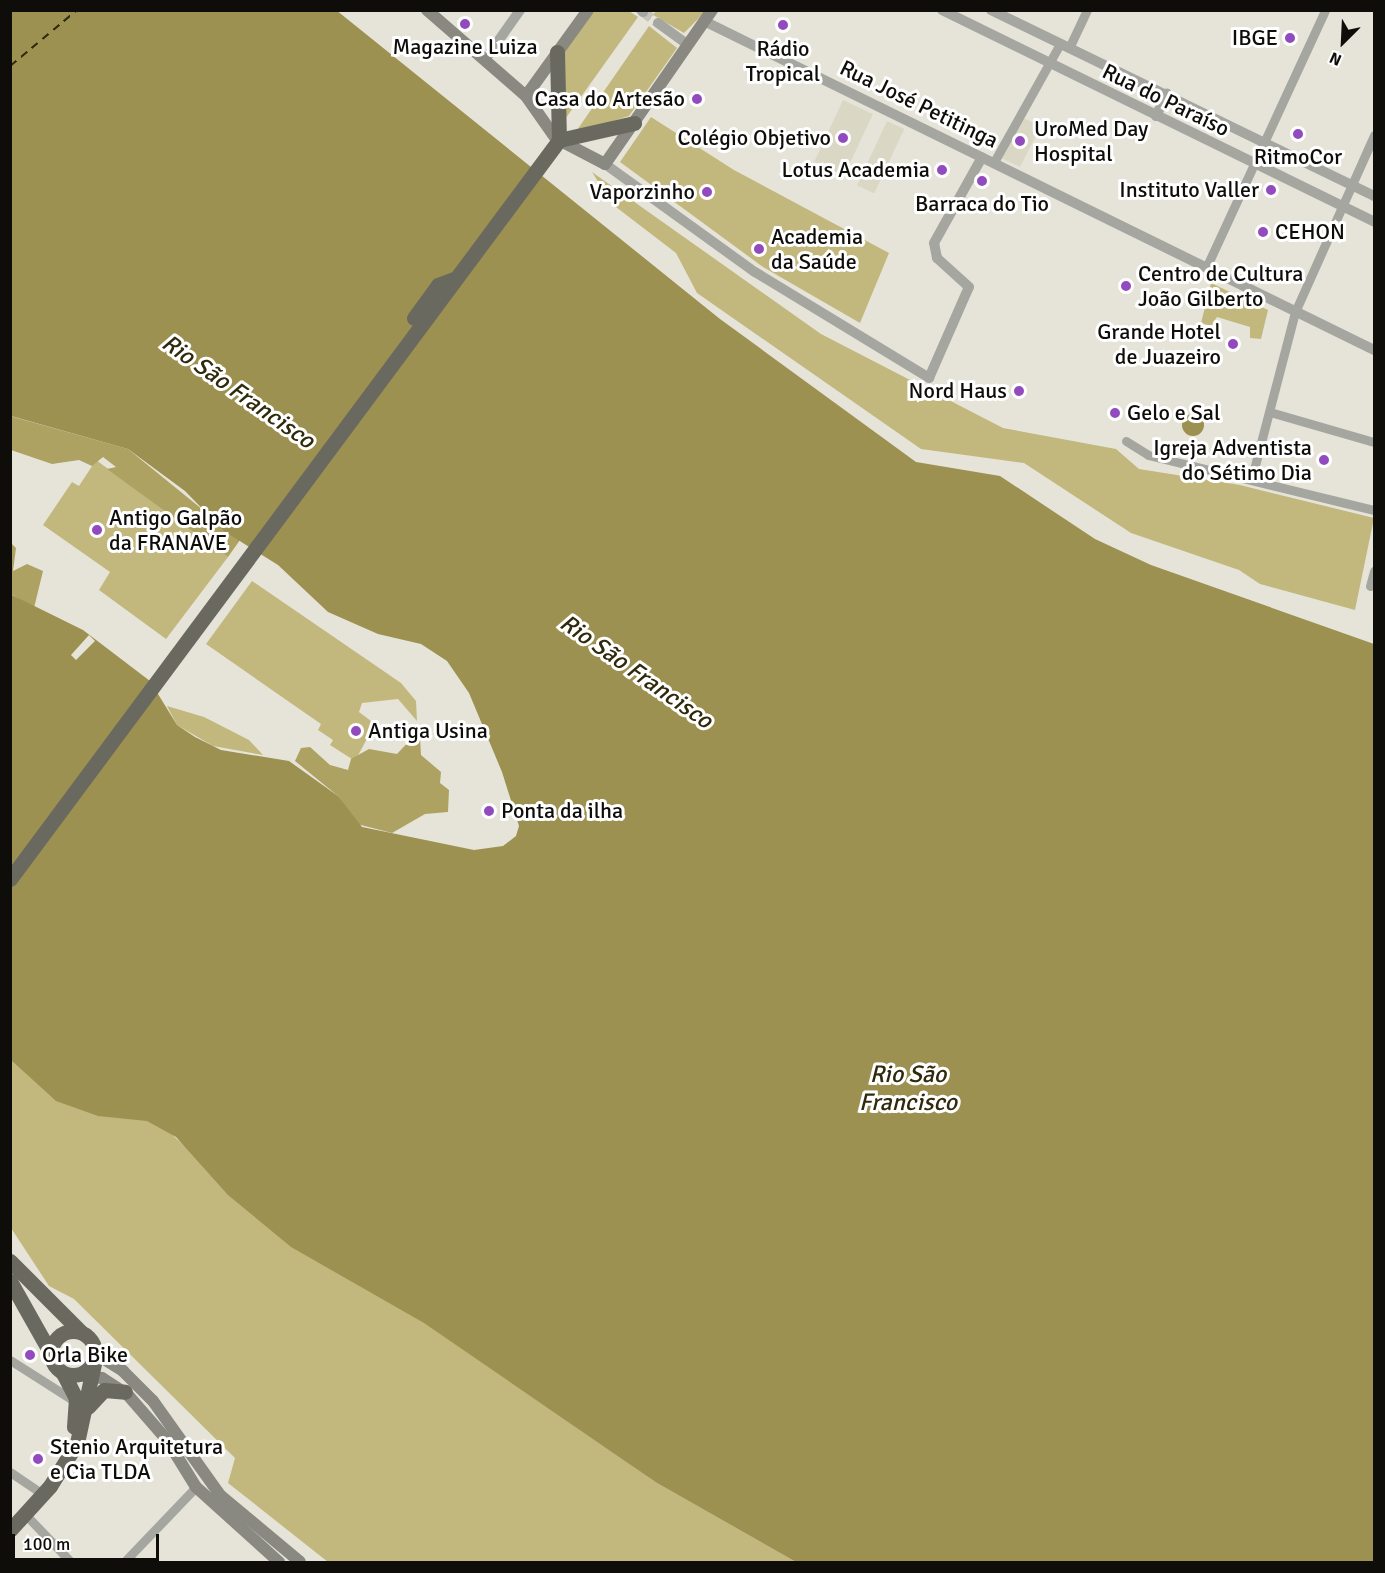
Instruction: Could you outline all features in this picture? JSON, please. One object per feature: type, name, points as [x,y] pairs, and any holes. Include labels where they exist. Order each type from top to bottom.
[{"type":"highway","points":[[10,879],[373,390],[378,368],[438,285],[456,279],[557,138],[556,52]]},
{"type":"highway","points":[[557,138],[630,125]]},
{"type":"highway","points":[[10,1261],[81,1332],[92,1340],[95,1357],[77,1375]]},
{"type":"highway","points":[[10,1281],[50,1352],[77,1375],[82,1405],[77,1443],[19,1514],[10,1530]]},
{"type":"highway","points":[[50,1352],[60,1334],[81,1332]]},
{"type":"highway","points":[[77,1375],[82,1405]]},
{"type":"highway","points":[[82,1405],[105,1390],[125,1392]]},
{"type":"main road","points":[[427,10],[526,96],[557,138],[607,162],[630,125],[712,10]]},
{"type":"main road","points":[[526,96],[588,10]]},
{"type":"main road","points":[[95,1357],[123,1371],[153,1401],[220,1495],[300,1563]]},
{"type":"main road","points":[[77,1375],[125,1392],[167,1440],[196,1487],[274,1561]]},
{"type":"street","points":[[485,60],[520,10]]},
{"type":"street","name":"Rua do Paraíso","points":[[942,10],[1374,222]]},
{"type":"street","name":"Rua do Paraíso","points":[[992,10],[1167,93],[1265,144],[1374,196]]},
{"type":"street","points":[[994,162],[1049,63],[1064,46],[1087,10]]},
{"type":"street","points":[[1206,268],[1265,144],[1324,10]]},
{"type":"street","name":"Rua José Petitinga","points":[[704,21],[1374,350]]},
{"type":"street","points":[[658,23],[688,45]]},
{"type":"street","points":[[1156,116],[1167,93]]},
{"type":"street","points":[[1252,477],[1295,312],[1374,135]]},
{"type":"street","points":[[607,162],[755,272],[929,378],[969,287],[937,258],[934,243],[982,157]]},
{"type":"street","points":[[1270,412],[1374,442]]},
{"type":"street","points":[[1126,441],[1148,455],[1252,477],[1374,510]]},
{"type":"street","points":[[1370,586],[1374,571]]},
{"type":"street","points":[[10,1360],[82,1405]]},
{"type":"street","points":[[10,1472],[40,1491]]},
{"type":"street","points":[[124,1563],[196,1487]]},
{"type":"street","points":[[19,1514],[71,1563]]},
{"type":"shaded area","points":[[593,11],[629,11],[638,17],[563,122],[560,56]]},
{"type":"shaded area","points":[[656,11],[706,11],[684,33],[653,15]]},
{"type":"shaded area","points":[[649,26],[677,48],[629,116],[575,133]]},
{"type":"shaded area","name":"Colégio Objetivo","points":[[843,100],[873,114],[844,176],[814,162]]},
{"type":"shaded area","points":[[651,117],[734,170],[889,253],[860,323],[763,267],[620,162]]},
{"type":"shaded area","name":"UroMed Day Hospital","points":[[1021,117],[1041,126],[1020,167],[997,156]]},
{"type":"shaded area","points":[[887,121],[904,129],[874,193],[857,185]]},
{"type":"shaded area","points":[[592,172],[821,334],[1003,428],[1116,449],[1139,469],[1240,485],[1374,518],[1355,610],[1260,584],[1239,570],[1131,533],[1024,463],[921,449],[697,293],[676,253],[612,204]]},
{"type":"shaded area","points":[[1211,283],[1268,310],[1261,339],[1250,338],[1250,327],[1217,317],[1211,326],[1201,323]]},
{"type":"shaded area","points":[[10,416],[128,449],[240,540],[228,557],[107,469],[116,467],[103,457],[92,466],[79,460],[52,464],[11,450]]},
{"type":"shaded area","points":[[96,460],[228,557],[166,639],[99,590],[110,572],[43,525],[72,482],[79,486]]},
{"type":"shaded area","points":[[11,543],[16,548],[13,571],[27,564],[43,571],[34,608],[11,594]]},
{"type":"shaded area","points":[[252,581],[401,683],[416,701],[417,721],[398,699],[362,703],[359,712],[375,724],[355,761],[330,745],[333,740],[318,730],[321,724],[206,644]]},
{"type":"shaded area","points":[[167,706],[204,717],[249,740],[263,755],[213,746],[177,725]]},
{"type":"shaded area","points":[[414,736],[420,737],[421,755],[441,772],[440,783],[449,790],[448,812],[425,814],[392,833],[357,824],[338,796],[295,761],[301,748],[310,747],[330,765],[348,770],[351,759],[369,749],[397,754]]},
{"type":"shaded area","points":[[10,986],[202,1162],[657,1483],[796,1562],[328,1562],[228,1483],[235,1458],[74,1299],[49,1286],[11,1228]]},
{"type":"water","name":"Rio São Francisco","points":[[336,10],[720,319],[916,462],[1000,476],[1095,539],[1151,565],[1374,644],[1374,1562],[796,1562],[657,1483],[424,1323],[291,1247],[228,1195],[176,1137],[147,1121],[98,1116],[56,1101],[11,1060],[10,594],[83,630],[150,681],[177,725],[195,737],[221,750],[289,761],[338,796],[362,827],[474,850],[503,846],[516,836],[519,826],[502,772],[469,693],[447,661],[421,644],[378,634],[328,612],[278,565],[224,531],[185,491],[128,449],[11,416],[11,11]]},
{"type":"water","points":[[1193,414],[1203,421],[1204,425],[1197,435],[1193,436],[1183,429],[1182,425],[1189,415]]},
{"type":"pier","points":[[89,635],[95,641],[76,660],[71,655]]},
{"type":"ferry route","points":[[10,66],[77,10]]},
{"type":"tunnel","points":[[643,12],[658,23]]},
{"type":"place","name":"Magazine Luiza","points":[[465,24]]},
{"type":"place","name":"Rádio Tropical","points":[[783,25]]},
{"type":"place","name":"IBGE","points":[[1290,38]]},
{"type":"place","name":"Casa do Artesão","points":[[697,99]]},
{"type":"place","name":"RitmoCor","points":[[1298,134]]},
{"type":"place","name":"Colégio Objetivo","points":[[843,138]]},
{"type":"place","name":"UroMed Day Hospital","points":[[1020,141]]},
{"type":"place","name":"Lotus Academia","points":[[942,170]]},
{"type":"place","name":"Barraca do Tio","points":[[982,181]]},
{"type":"place","name":"Instituto Valler","points":[[1271,190]]},
{"type":"place","name":"Vaporzinho","points":[[707,192]]},
{"type":"place","name":"CEHON","points":[[1263,232]]},
{"type":"place","name":"Academia da Saúde","points":[[759,249]]},
{"type":"place","name":"Centro de Cultura João Gilberto","points":[[1126,286]]},
{"type":"place","name":"Grande Hotel de Juazeiro","points":[[1233,344]]},
{"type":"place","name":"Nord Haus","points":[[1019,391]]},
{"type":"place","name":"Gelo e Sal","points":[[1115,413]]},
{"type":"place","name":"Igreja Adventista do Sétimo Dia","points":[[1324,460]]},
{"type":"place","name":"Antigo Galpão da FRANAVE","points":[[97,530]]},
{"type":"place","name":"Antiga Usina","points":[[356,731]]},
{"type":"place","name":"Ponta da ilha","points":[[489,811]]},
{"type":"place","name":"Orla Bike","points":[[30,1355]]},
{"type":"place","name":"Stenio Arquitetura e Cia TLDA","points":[[38,1459]]}]
